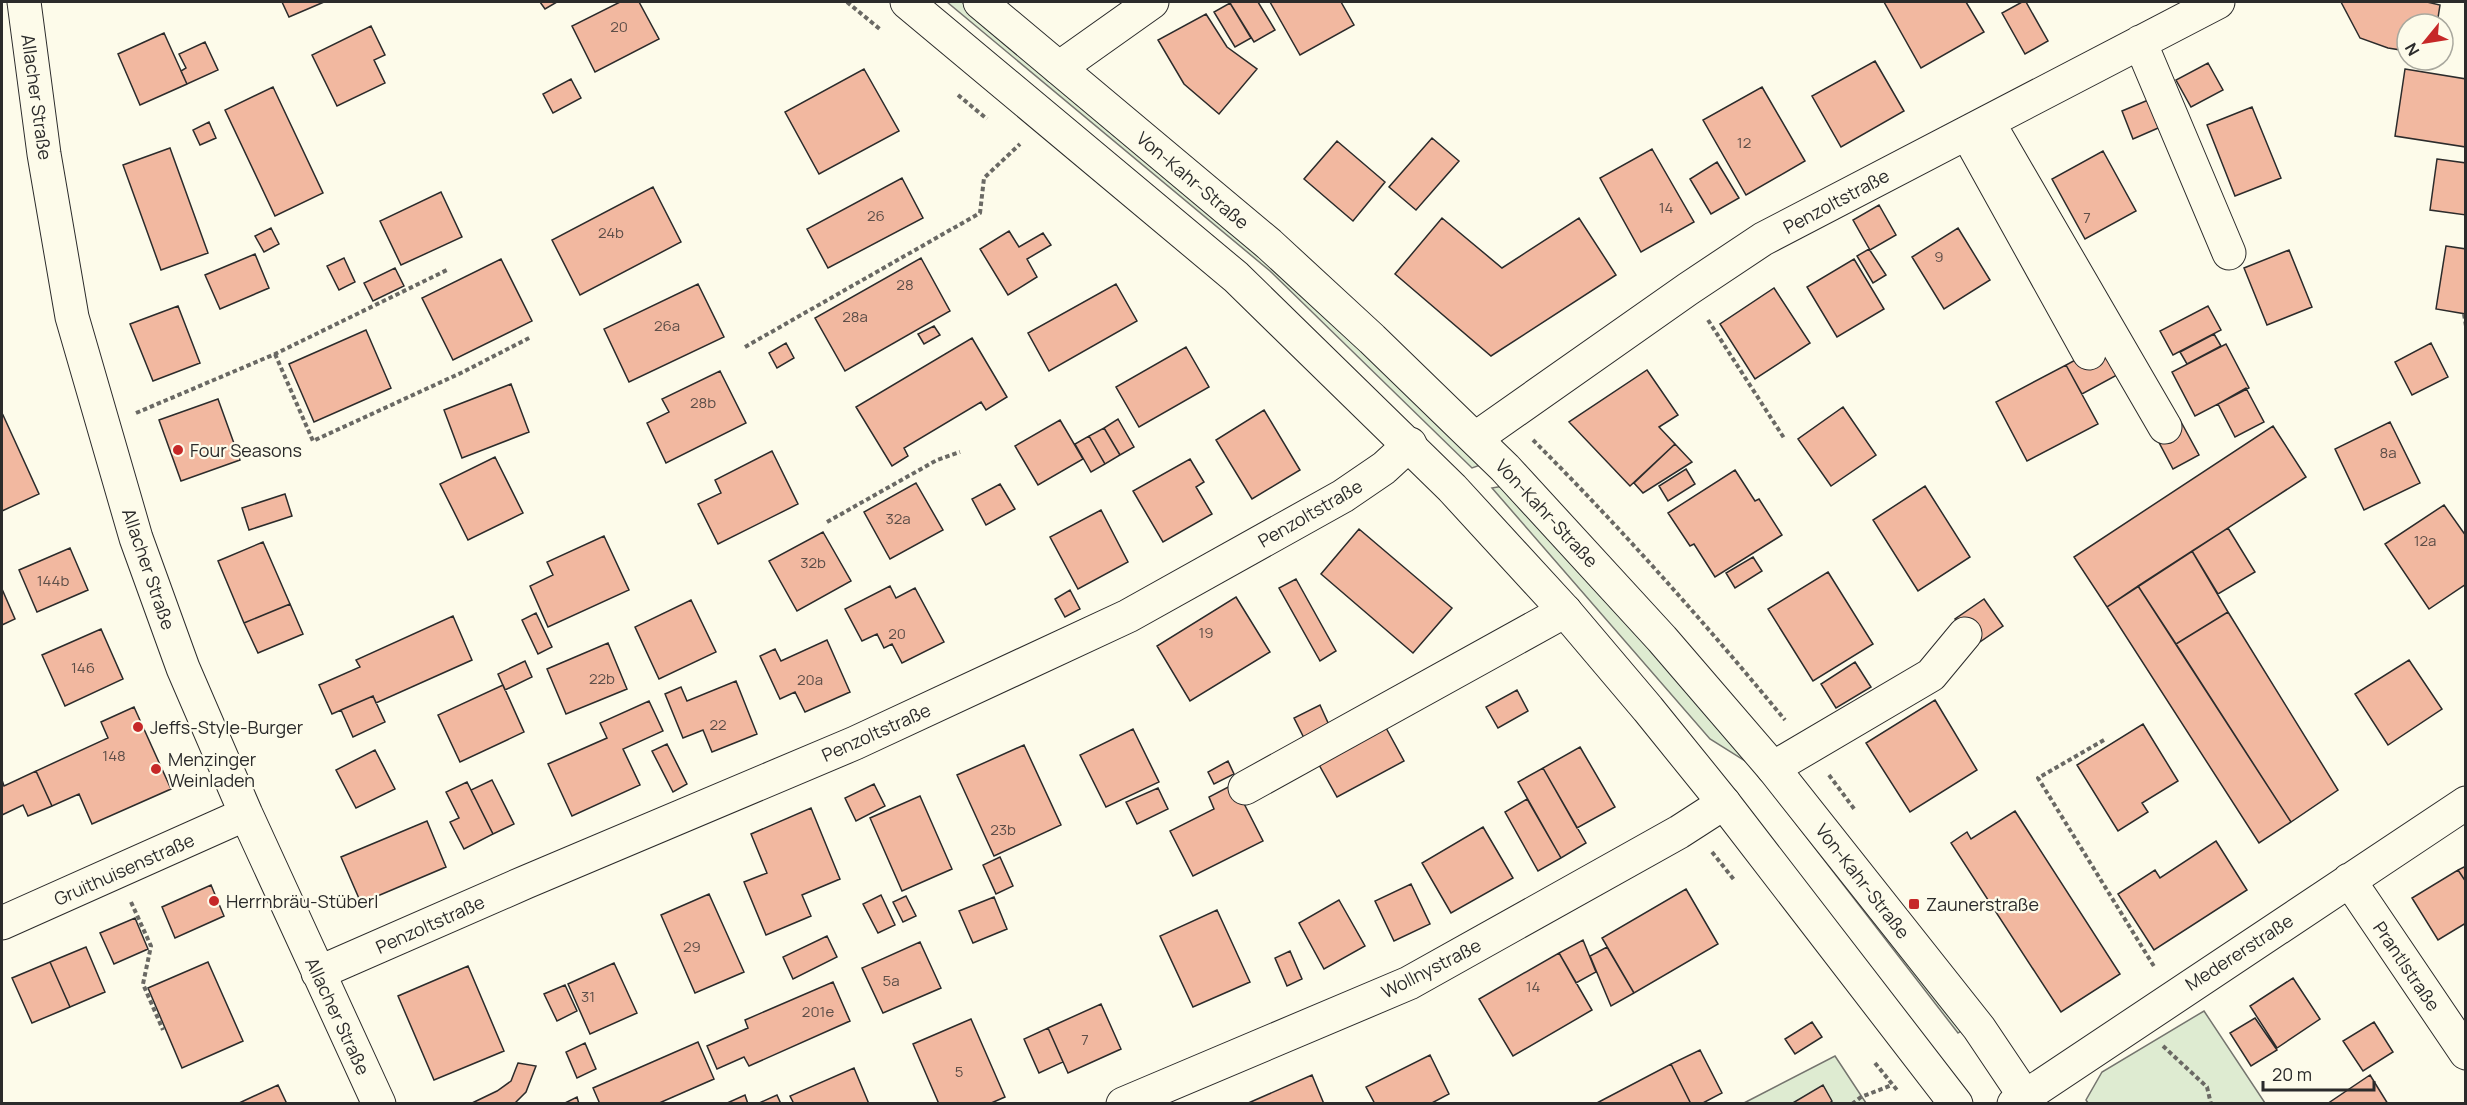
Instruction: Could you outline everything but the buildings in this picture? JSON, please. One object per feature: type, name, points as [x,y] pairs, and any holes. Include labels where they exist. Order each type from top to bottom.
[{"type":"street","name":"Allacher Straße","points":[[24,2],[44,153],[72,317],[136,538],[183,668],[246,814],[379,1104]]},
{"type":"street","points":[[907,2],[1236,277],[1410,444],[1565,611],[1724,803],[1956,1104]]},
{"type":"street","name":"Von-Kahr-Straße","points":[[980,2],[1269,244],[1476,438],[1580,547],[1773,768],[1979,1028],[2023,1101]]},
{"type":"street","points":[[1059,68],[1152,2]]},
{"type":"street","name":"Penzoltstraße","points":[[1476,438],[1763,239],[2218,2]]},
{"type":"street","points":[[2140,42],[2229,252]]},
{"type":"street","points":[[1978,127],[2089,353]]},
{"type":"street","points":[[1978,127],[2165,427]]},
{"type":"street","name":"Penzoltstraße","points":[[318,973],[855,742],[1128,616],[1343,496],[1384,468],[1410,444]]},
{"type":"street","points":[[1245,788],[1565,611]]},
{"type":"street","points":[[1773,768],[1930,675],[1965,634]]},
{"type":"street","name":"Wollnystraße","points":[[1123,1104],[1408,983],[1695,822],[1724,803]]},
{"type":"street","name":"Medererstraße","points":[[2023,1101],[2172,996],[2466,803]]},
{"type":"street","name":"Gruithuisenstraße","points":[[2,923],[246,814]]},
{"type":"street","name":"Prantlstraße","points":[[2349,880],[2466,1053]]},
{"type":"path","points":[[847,2],[883,32]]},
{"type":"path","points":[[954,92],[988,120]]},
{"type":"path","points":[[745,347],[980,213],[984,178],[1020,145],[1045,117]]},
{"type":"path","points":[[1012,139],[1020,145]]},
{"type":"path","points":[[104,427],[275,354],[448,269]]},
{"type":"path","points":[[1688,289],[1784,438]]},
{"type":"path","points":[[2464,314],[2466,326]]},
{"type":"path","points":[[275,354],[313,441],[463,372],[531,337]]},
{"type":"path","points":[[828,522],[937,460],[960,452]]},
{"type":"path","points":[[2104,740],[2038,778],[2172,996]]},
{"type":"path","points":[[1695,822],[1710,849],[1738,885]]},
{"type":"path","points":[[117,872],[151,946],[143,984],[163,1030]]},
{"type":"path","points":[[2142,1017],[2155,1038],[2206,1087],[2211,1104]]},
{"type":"path","points":[[1871,1057],[1903,1097]]},
{"type":"green space","points":[[947,2],[962,2],[1278,265],[1486,463],[1472,468],[1270,271]]},
{"type":"green space","points":[[1509,485],[1755,761],[1967,1027],[1958,1033],[1750,764],[1710,739],[1492,488]]},
{"type":"green space","points":[[2204,1011],[2265,1103],[2088,1103],[2086,1100],[2102,1072]]},
{"type":"green space","points":[[1835,1056],[1866,1103],[1742,1104]]},
{"type":"place","name":"Four Seasons","points":[[178,450]]},
{"type":"place","name":"Jeffs-Style-Burger","points":[[138,727]]},
{"type":"place","name":"Menzinger Weinladen","points":[[156,769]]},
{"type":"place","name":"Herrnbräu-Stüberl","points":[[214,901]]},
{"type":"place","name":"Zaunerstraße","points":[[1914,904]]}]
